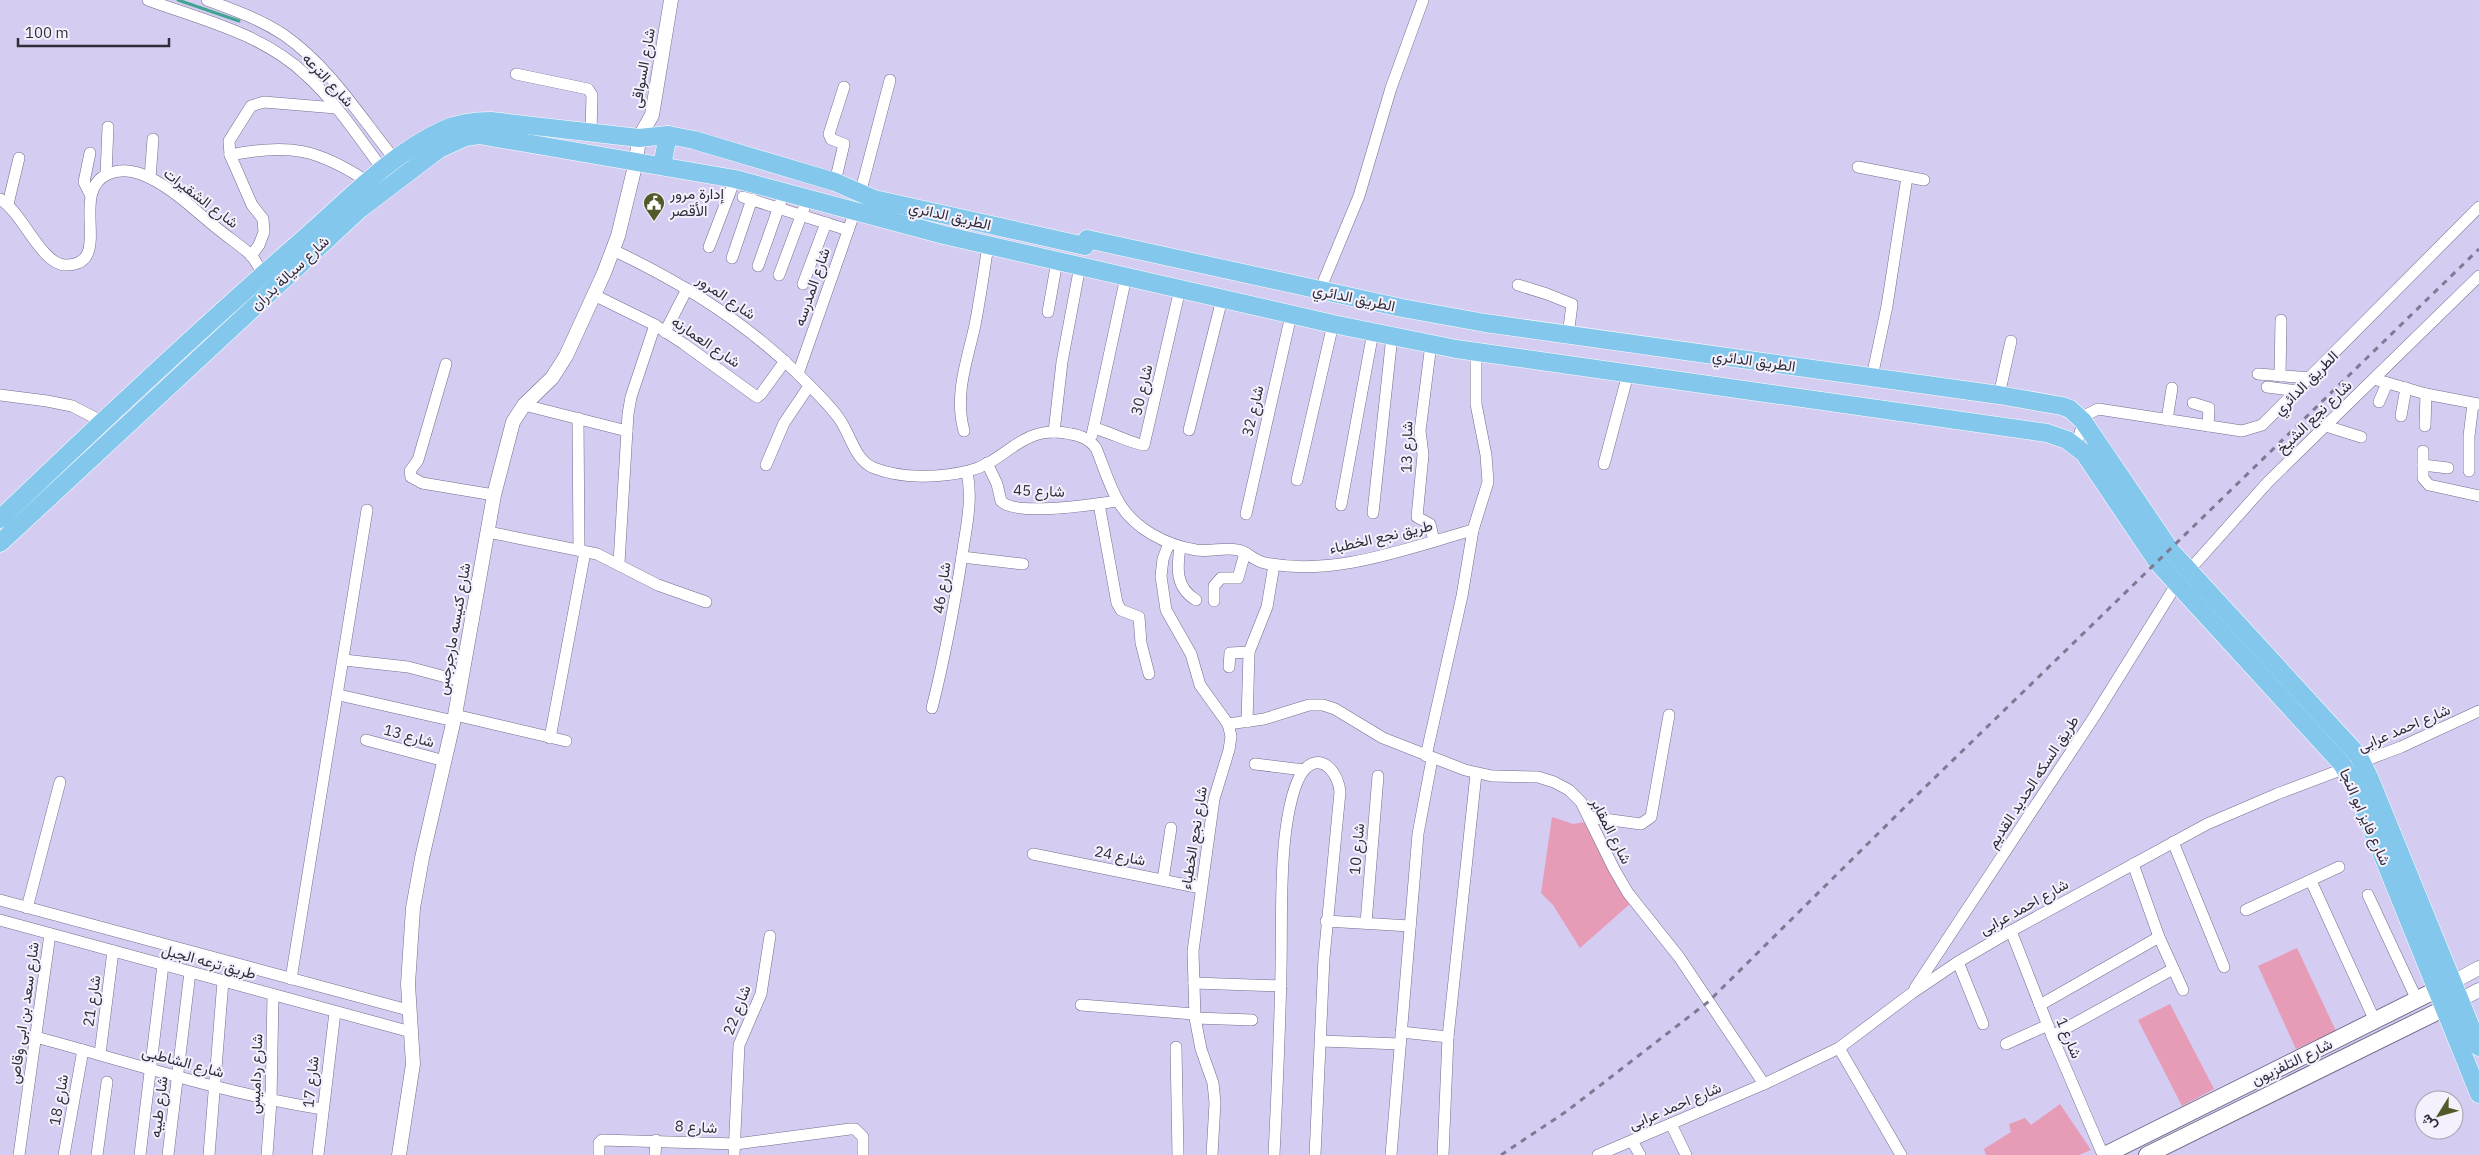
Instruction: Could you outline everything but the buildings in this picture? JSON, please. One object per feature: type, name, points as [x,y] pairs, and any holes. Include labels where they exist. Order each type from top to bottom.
[{"type":"main road","name":"شارع سيالة بدران","points":[[0,519],[263,274],[368,182],[444,129],[475,121],[491,121],[639,138]]},
{"type":"main road","name":"شارع سيالة بدران","points":[[0,543],[360,209],[411,168],[451,142],[479,135],[493,136],[636,162]]},
{"type":"main road","name":"الطريق الدائري","points":[[639,138],[668,135],[719,147],[835,182],[874,199],[1085,246],[1087,239],[1477,322],[1999,395],[2062,406],[2077,414],[2083,421],[2164,557]]},
{"type":"main road","points":[[662,166],[668,135]]},
{"type":"main road","name":"الطريق الدائري","points":[[636,162],[734,179],[988,245],[1291,315],[1431,344],[2057,435],[2076,445],[2164,557]]},
{"type":"main road","points":[[1226,300],[1236,272]]},
{"type":"main road","points":[[1671,380],[1676,351]]},
{"type":"main road","points":[[72,451],[88,460]]},
{"type":"main road","name":"شارع فايز ابو النجا","points":[[2164,557],[2188,570],[2344,737],[2363,763],[2479,1048]]},
{"type":"main road","name":"شارع فايز ابو النجا","points":[[2164,557],[2176,585],[2330,749],[2345,768],[2354,785],[2479,1094]]},
{"type":"main road","name":"شارع التلفزيون","points":[[2104,1155],[2453,982]]},
{"type":"main road","name":"شارع التلفزيون","points":[[2148,1155],[2460,1000]]},
{"type":"street","name":"شارع الترعه","points":[[148,0],[231,30],[271,48],[307,75],[390,165]]},
{"type":"street","name":"شارع الترعه","points":[[207,0],[262,22],[302,49],[320,66],[390,165]]},
{"type":"street","name":"شارع السواقى","points":[[639,138],[652,115],[671,0]]},
{"type":"street","points":[[1320,290],[1359,196],[1391,88],[1423,0]]},
{"type":"street","points":[[516,74],[588,89],[592,96],[591,133]]},
{"type":"street","points":[[860,194],[890,80]]},
{"type":"street","points":[[835,182],[844,144],[831,139],[829,134],[844,87]]},
{"type":"street","points":[[251,256],[260,245],[264,232],[263,219],[252,205],[230,155],[229,141],[251,106],[264,102],[278,102],[336,108]]},
{"type":"street","points":[[90,194],[96,183],[106,175],[108,127]]},
{"type":"street","points":[[150,178],[153,138]]},
{"type":"street","name":"شارع كنيسه مارجرجس","points":[[399,1155],[412,1080],[408,1010],[409,959],[414,900],[455,718],[494,495],[513,422],[524,405],[543,388],[559,368],[613,250],[636,162],[639,138]]},
{"type":"street","points":[[230,155],[257,149],[299,150],[338,162],[368,182]]},
{"type":"street","points":[[19,158],[4,202],[44,254],[53,261],[64,265],[80,260],[91,247],[90,194],[84,182],[90,153]]},
{"type":"street","points":[[1858,167],[1924,180]]},
{"type":"street","name":"شارع الشقيرات","points":[[106,175],[128,170],[150,178],[172,192],[251,256],[263,274]]},
{"type":"street","points":[[1872,378],[1887,306],[1907,177]]},
{"type":"street","points":[[709,247],[734,179]]},
{"type":"street","points":[[758,266],[784,191]]},
{"type":"street","points":[[779,275],[808,197]]},
{"type":"street","points":[[732,258],[748,198],[848,230]]},
{"type":"street","name":"الطريق الدائري","points":[[2083,421],[2092,411],[2098,409],[2208,426],[2242,430],[2252,429],[2270,419],[2479,207]]},
{"type":"street","name":"شارع المدرسه","points":[[798,374],[855,211]]},
{"type":"street","points":[[803,284],[826,223]]},
{"type":"street","points":[[964,431],[959,405],[960,392],[975,325],[988,245]]},
{"type":"street","name":"شارع المرور","points":[[613,250],[661,273],[738,322],[785,361],[809,386]]},
{"type":"street","points":[[1048,312],[1057,261]]},
{"type":"street","points":[[1054,432],[1062,362],[1080,266]]},
{"type":"street","name":"شارع نجع الشيخ","points":[[2176,585],[2244,507],[2479,276]]},
{"type":"street","points":[[766,466],[784,423],[809,386],[838,418],[864,462],[897,474],[921,476],[968,472],[987,463],[1017,442],[1032,435],[1054,432],[1080,436],[1091,442],[1126,277]]},
{"type":"street","points":[[1518,285],[1572,304],[1568,336]]},
{"type":"street","points":[[619,563],[627,431],[631,397],[660,328],[688,289]]},
{"type":"street","name":"شارع 30","points":[[1094,428],[1121,436],[1137,445],[1144,445],[1180,289]]},
{"type":"street","name":"شارع العمارنه","points":[[594,295],[660,328],[703,356],[757,397],[785,361]]},
{"type":"street","points":[[1189,430],[1226,300]]},
{"type":"street","name":"شارع 32","points":[[1246,514],[1291,315]]},
{"type":"street","points":[[2280,376],[2281,320]]},
{"type":"street","points":[[1297,480],[1333,324]]},
{"type":"street","points":[[1342,505],[1373,332]]},
{"type":"street","points":[[1373,513],[1392,336]]},
{"type":"street","points":[[1999,395],[2011,342]]},
{"type":"street","name":"شارع 13","points":[[1431,344],[1420,431],[1424,455],[1418,518],[1430,524],[1434,541]]},
{"type":"street","points":[[1391,1155],[1418,834],[1429,758],[1462,596],[1473,530],[1488,482],[1486,455],[1476,404],[1476,352]]},
{"type":"street","points":[[446,364],[418,460],[410,470],[411,477],[422,483],[494,495]]},
{"type":"street","points":[[1604,464],[1628,374]]},
{"type":"street","points":[[2258,374],[2311,378]]},
{"type":"street","points":[[2374,379],[2426,394],[2476,404],[2470,424],[2472,464]]},
{"type":"street","points":[[2379,402],[2387,383]]},
{"type":"street","points":[[2266,387],[2298,391]]},
{"type":"street","points":[[2167,420],[2172,388]]},
{"type":"street","points":[[2400,416],[2406,388]]},
{"type":"street","points":[[2425,426],[2426,394]]},
{"type":"street","points":[[0,395],[72,406],[103,422]]},
{"type":"street","points":[[2194,403],[2209,408],[2208,426]]},
{"type":"street","points":[[524,405],[627,431]]},
{"type":"street","points":[[550,738],[582,551],[578,418]]},
{"type":"street","points":[[2076,445],[2083,421]]},
{"type":"street","points":[[2326,426],[2361,437]]},
{"type":"street","name":"طريق نجع الخطباء","points":[[1091,442],[1096,448],[1118,501],[1140,526],[1175,545],[1199,550],[1232,549],[1245,553],[1259,562],[1303,567],[1338,565],[1473,530]]},
{"type":"street","points":[[2423,451],[2423,478],[2429,485],[2479,496]]},
{"type":"street","name":"شارع 45","points":[[987,463],[997,484],[1001,501],[1005,505],[1031,508],[1118,501]]},
{"type":"street","points":[[2423,465],[2448,468]]},
{"type":"street","name":"شارع 46","points":[[932,708],[953,618],[970,496],[968,472]]},
{"type":"street","points":[[1099,504],[1117,603],[1121,610],[1138,616],[1141,643],[1149,674]]},
{"type":"street","points":[[291,979],[339,695],[367,510]]},
{"type":"street","points":[[488,532],[582,551],[619,563],[658,585],[706,602]]},
{"type":"street","points":[[1175,545],[1179,582],[1183,590],[1196,600]]},
{"type":"street","points":[[1175,545],[1163,559],[1161,576],[1166,610],[1191,654],[1200,685],[1228,724]]},
{"type":"street","points":[[1214,601],[1214,586],[1221,578],[1238,578],[1245,553]]},
{"type":"street","points":[[962,557],[1023,564]]},
{"type":"street","points":[[1247,722],[1249,652],[1267,607],[1274,565]]},
{"type":"street","name":"طريق السكه الحديد القديم","points":[[1912,993],[2094,718],[2176,585]]},
{"type":"street","points":[[1229,666],[1230,653],[1249,652]]},
{"type":"street","points":[[344,660],[408,667],[461,681]]},
{"type":"street","points":[[339,695],[566,741]]},
{"type":"street","name":"شارع المقابر","points":[[1228,724],[1264,719],[1309,705],[1323,706],[1335,709],[1371,731],[1429,758],[1476,774],[1509,778],[1538,777],[1554,782],[1569,790],[1581,802],[1590,817],[1601,844],[1628,893],[1679,957],[1764,1084]]},
{"type":"street","name":"شارع احمد عرابى","points":[[1598,1155],[1764,1084],[1839,1048],[1912,993],[1958,962],[2173,842],[2242,808],[2345,768],[2363,763],[2479,711]]},
{"type":"street","points":[[1590,817],[1641,824],[1651,817],[1669,715]]},
{"type":"street","name":"شارع نجع الخطباء","points":[[1212,1155],[1216,1103],[1213,1083],[1201,1049],[1194,1016],[1193,951],[1214,799],[1229,750],[1230,736],[1228,724]]},
{"type":"street","name":"شارع 13","points":[[366,740],[445,761]]},
{"type":"street","points":[[1255,764],[1304,770]]},
{"type":"street","points":[[1274,1155],[1285,836],[1297,784],[1304,770],[1310,765],[1325,766],[1337,775],[1339,783],[1326,922],[1322,1041],[1315,1155]]},
{"type":"street","points":[[1443,1155],[1448,1037],[1476,774]]},
{"type":"street","name":"شارع 10","points":[[1366,923],[1378,776]]},
{"type":"street","points":[[27,908],[60,782]]},
{"type":"street","points":[[1163,880],[1172,828]]},
{"type":"street","points":[[2173,842],[2224,967]]},
{"type":"street","name":"شارع 24","points":[[1033,854],[1201,888]]},
{"type":"street","points":[[2132,864],[2159,937],[2183,990]]},
{"type":"street","points":[[2246,910],[2339,867]]},
{"type":"street","points":[[2311,881],[2375,1021]]},
{"type":"street","points":[[2368,895],[2416,1000]]},
{"type":"street","name":"طريق ترعه الجبل","points":[[0,900],[408,1010]]},
{"type":"street","name":"طريق ترعه الجبل","points":[[0,920],[410,1032]]},
{"type":"street","points":[[1326,922],[1410,926]]},
{"type":"street","name":"شارع 1","points":[[2011,931],[2050,1030],[2104,1155]]},
{"type":"street","name":"شارع سعد بن ابى وقاص","points":[[19,1155],[50,934]]},
{"type":"street","name":"شارع 21","points":[[100,1054],[118,953],[126,935]]},
{"type":"street","name":"شارع 22","points":[[735,1150],[739,1045],[761,994],[770,936]]},
{"type":"street","points":[[2040,1005],[2159,937]]},
{"type":"street","points":[[1958,962],[1982,1024]]},
{"type":"street","points":[[140,1155],[163,965]]},
{"type":"street","name":"شارع التلفزيون","points":[[2453,982],[2479,968]]},
{"type":"street","points":[[2006,1044],[2050,1030],[2173,969]]},
{"type":"street","name":"شارع طيبه","points":[[168,1155],[190,972]]},
{"type":"street","points":[[209,1155],[216,1087],[223,981]]},
{"type":"street","points":[[1194,983],[1281,986]]},
{"type":"street","name":"شارع التلفزيون","points":[[2460,1000],[2479,990]]},
{"type":"street","name":"شارع رداميس","points":[[267,1155],[273,995]]},
{"type":"street","points":[[1081,1005],[1252,1020]]},
{"type":"street","name":"شارع 17","points":[[318,1155],[334,1012]]},
{"type":"street","points":[[1401,1032],[1448,1037]]},
{"type":"street","name":"شارع الشاطبى","points":[[36,1036],[150,1070],[270,1101],[324,1109]]},
{"type":"street","points":[[1322,1041],[1400,1044]]},
{"type":"street","points":[[1176,1047],[1178,1155]]},
{"type":"street","points":[[1839,1048],[1902,1155]]},
{"type":"street","name":"شارع 18","points":[[64,1155],[83,1050]]},
{"type":"street","points":[[97,1155],[107,1082]]},
{"type":"street","points":[[1671,1124],[1686,1155]]},
{"type":"street","name":"شارع 8","points":[[599,1155],[598,1145],[602,1140],[656,1140],[735,1150],[850,1129],[856,1130],[863,1137],[863,1155]]},
{"type":"street","points":[[655,1155],[656,1140]]},
{"type":"street","points":[[1632,1141],[1640,1155]]},
{"type":"shaded area","points":[[1552,817],[1573,824],[1584,822],[1607,866],[1631,903],[1580,948],[1553,905],[1541,893]]},
{"type":"shaded area","points":[[2297,948],[2336,1031],[2296,1049],[2258,966]]},
{"type":"shaded area","points":[[2170,1004],[2214,1089],[2182,1106],[2138,1020]]},
{"type":"shaded area","points":[[2060,1104],[2091,1150],[2079,1155],[1986,1155],[1984,1149],[2011,1132],[2009,1124],[2025,1118],[2031,1125]]},
{"type":"waterway","points":[[178,0],[239,21]]},
{"type":"railway","points":[[1501,1155],[1567,1111],[1708,1002],[1916,796],[2479,249]]},
{"type":"place","name":"إدارة مرور الأقصر","points":[[654,222]]}]
